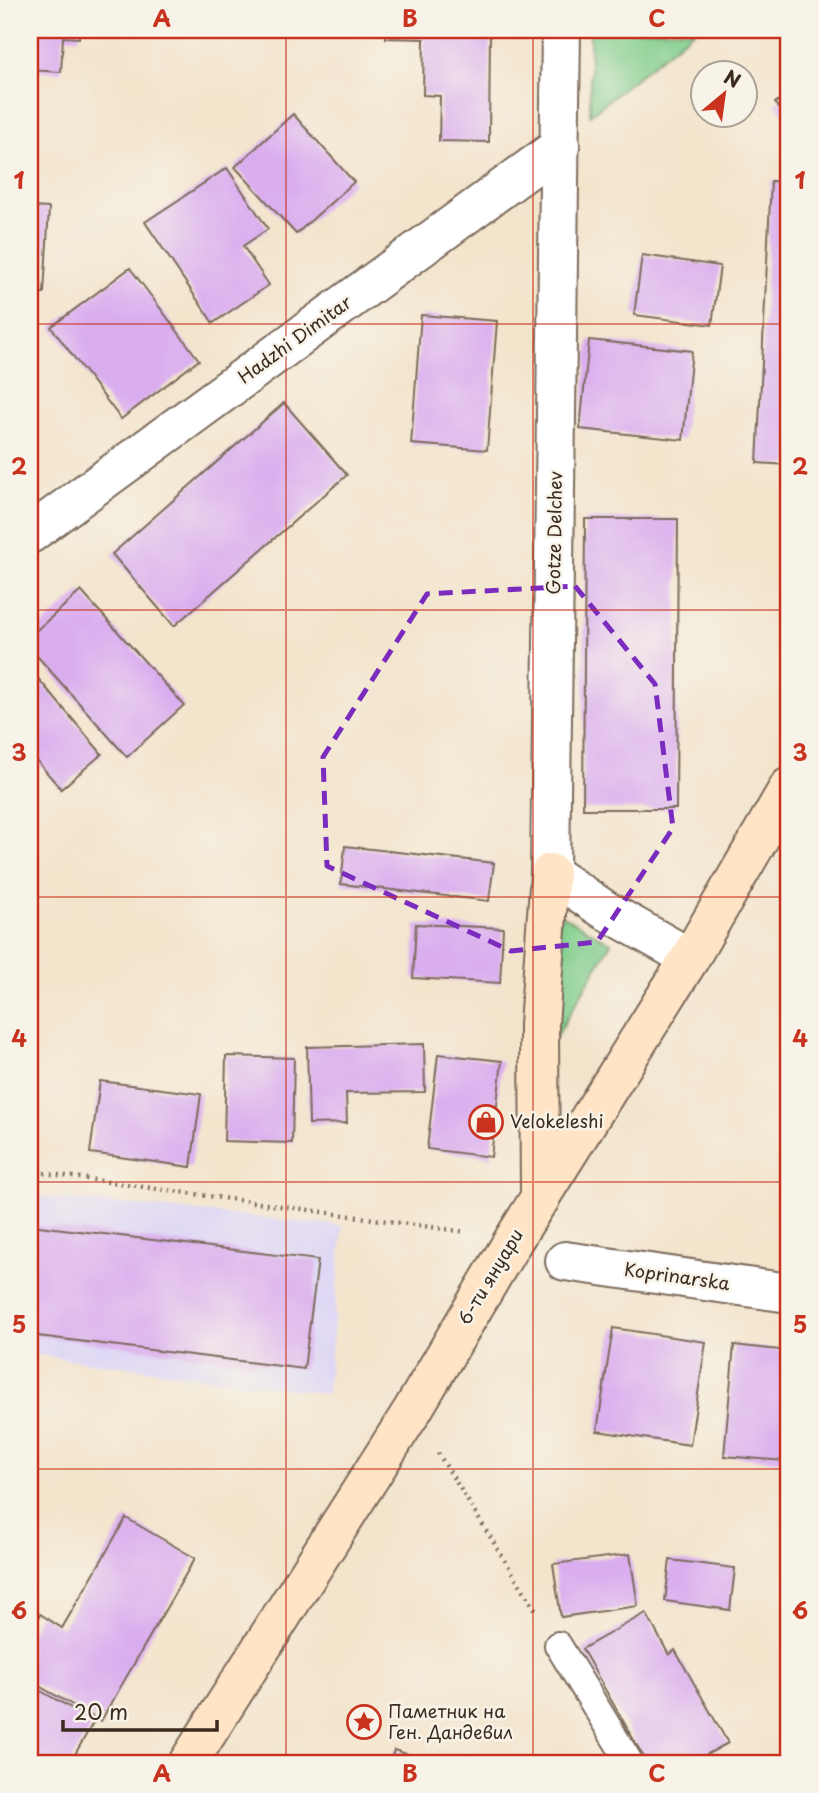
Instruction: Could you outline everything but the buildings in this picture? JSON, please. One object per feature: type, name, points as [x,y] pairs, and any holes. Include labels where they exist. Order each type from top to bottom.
[{"type":"main road","name":"6-ти януари","points":[[188,1763],[412,1411],[514,1239],[690,958],[789,787]]},
{"type":"main road","points":[[540,1199],[539,1025],[550,873]]},
{"type":"street","name":"Gotze Delchev","points":[[550,873],[561,30]]},
{"type":"street","name":"Hadzhi Dimitar","points":[[30,534],[560,146]]},
{"type":"street","points":[[550,873],[605,911],[690,958]]},
{"type":"street","name":"Koprinarska","points":[[565,1261],[789,1293]]},
{"type":"lane","points":[[558,1645],[630,1763]]},
{"type":"path","points":[[30,1171],[514,1239]]},
{"type":"path","points":[[412,1411],[558,1645]]},
{"type":"highlighted area","points":[[575,586],[655,684],[673,828],[597,942],[511,951],[327,866],[323,757],[427,594]]},
{"type":"shaded area","points":[[30,1195],[343,1226],[327,1394],[30,1354]]},
{"type":"green space","points":[[590,30],[695,30],[590,115]]},
{"type":"green space","points":[[558,913],[611,943],[556,1037]]},
{"type":"place","name":"Velokeleshi","points":[[486,1122]]},
{"type":"place","name":"Паметник на Ген. Дандевил","points":[[364,1722]]}]
